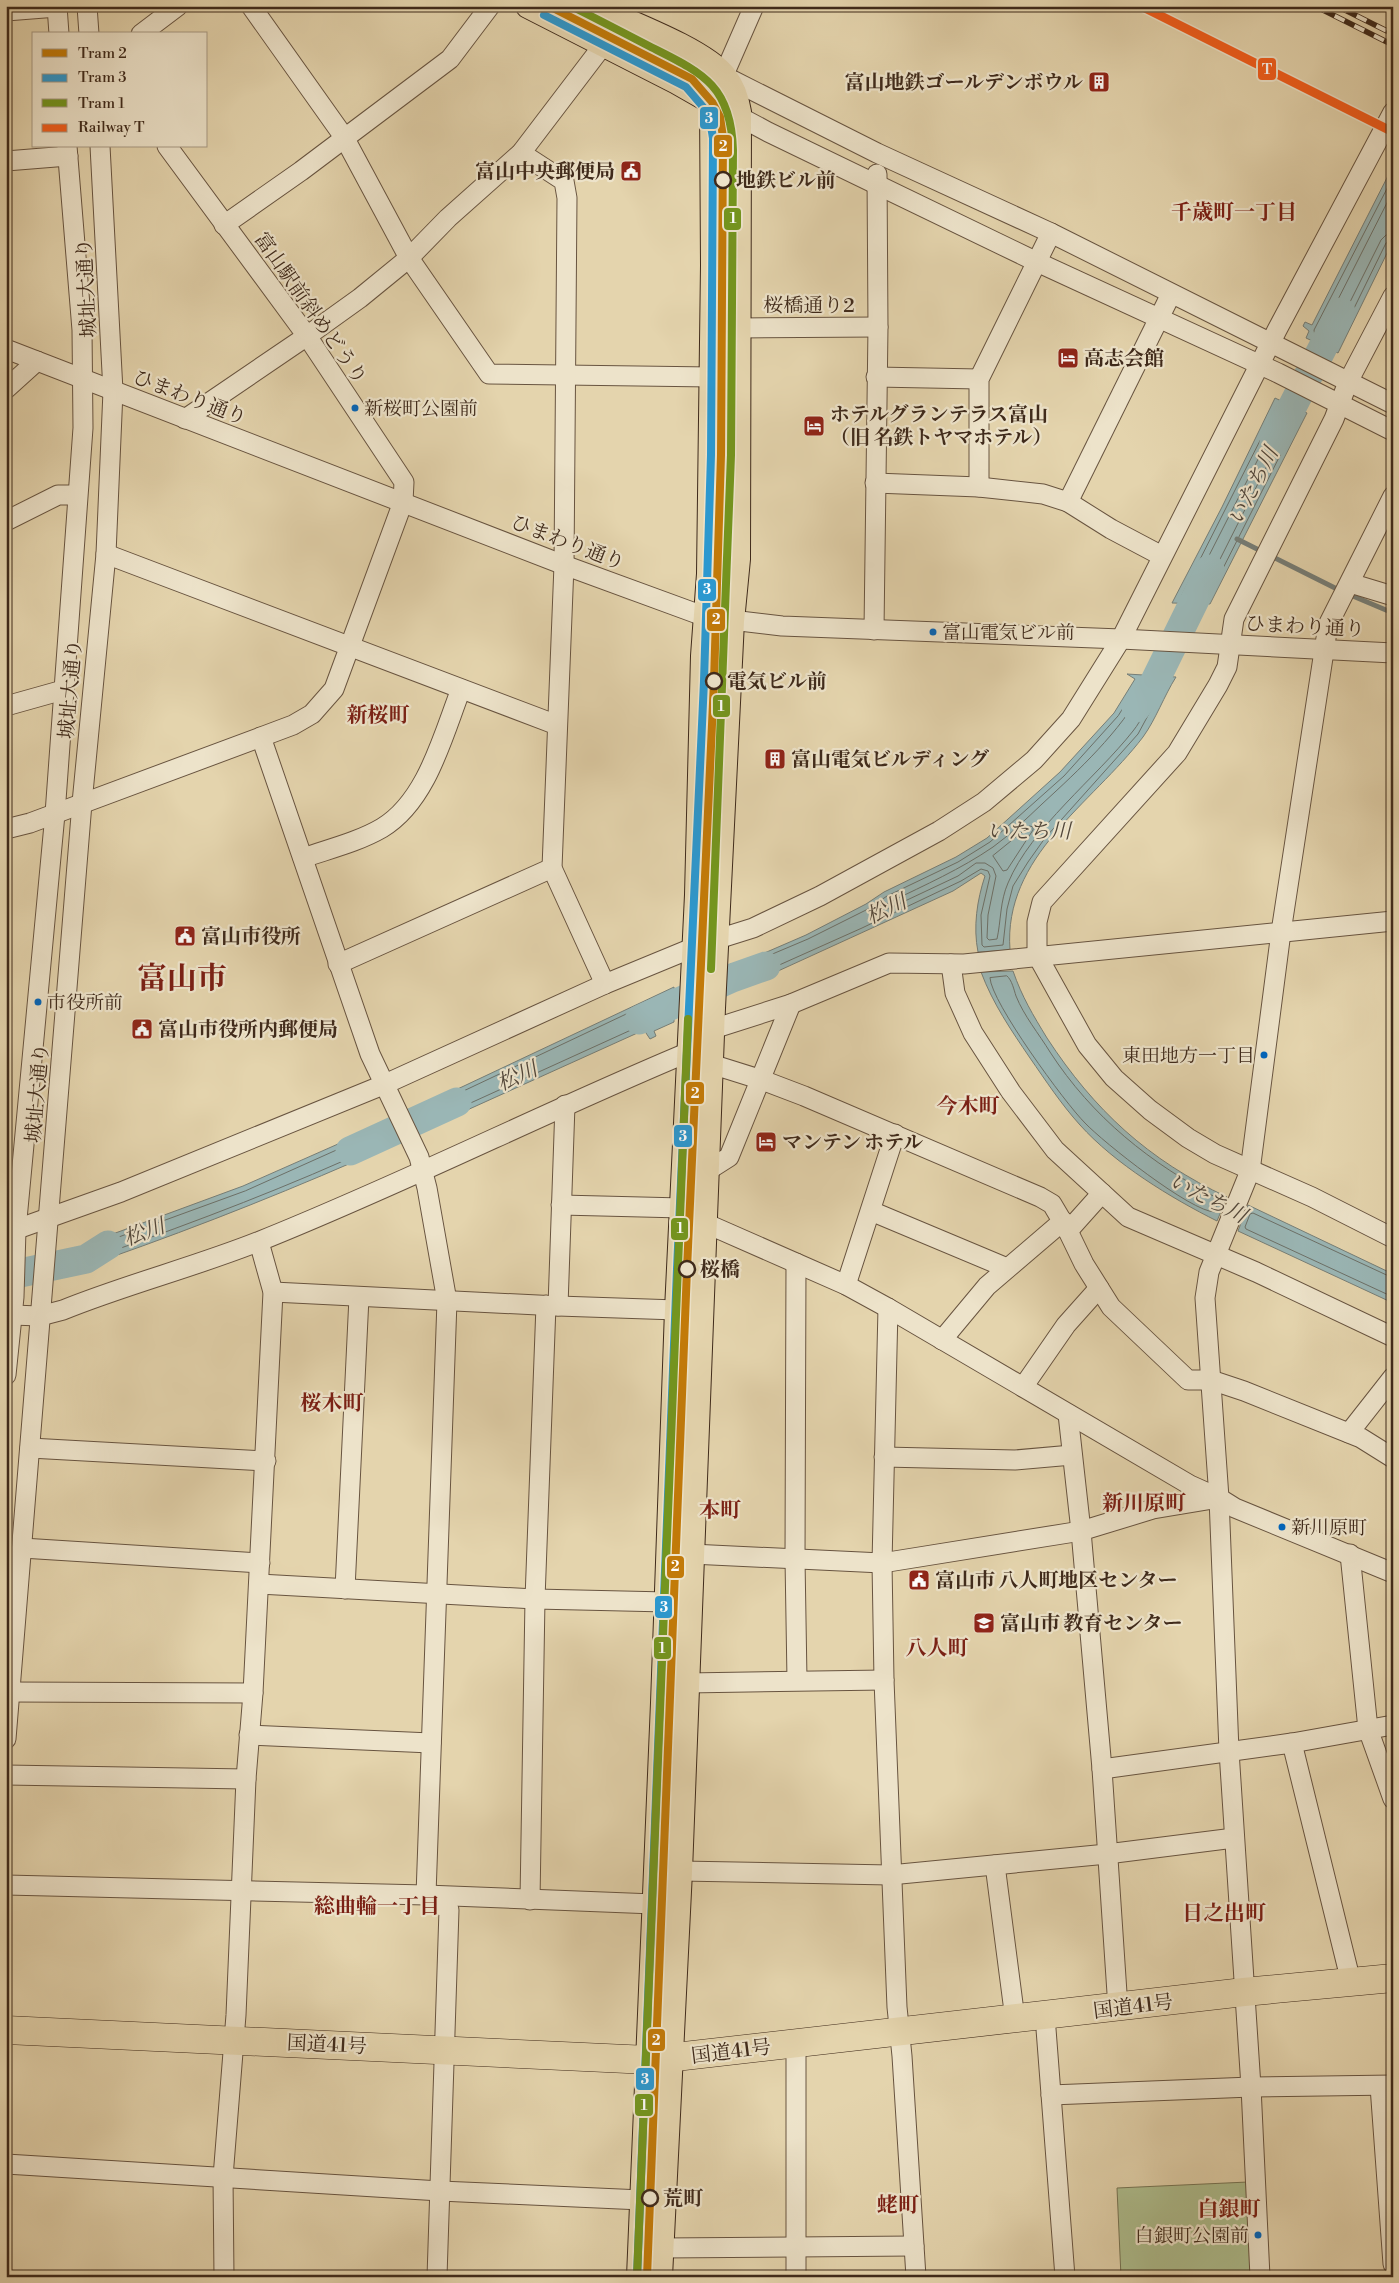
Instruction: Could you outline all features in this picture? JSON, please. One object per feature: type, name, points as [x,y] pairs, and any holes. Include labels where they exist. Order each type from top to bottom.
[{"type":"highway","name":"国道41号","points":[[6,2030],[660,2059],[1118,2008],[1244,1992],[1393,1978]]},
{"type":"main road","points":[[528,6],[712,102],[712,377],[709,574],[677,1310],[654,1904],[660,2059],[662,2248],[660,2277]]},
{"type":"main road","points":[[593,6],[691,51],[711,63],[724,76],[734,92],[739,117],[738,559],[732,621],[715,967],[680,1871],[660,2059],[642,2200],[639,2277]]},
{"type":"street","points":[[87,6],[89,32]]},
{"type":"street","points":[[144,32],[178,6]]},
{"type":"street","points":[[251,6],[344,137],[409,258],[489,374],[712,377]]},
{"type":"street","points":[[224,225],[450,59],[490,6]]},
{"type":"street","points":[[754,6],[712,102],[739,117],[1037,262],[1159,320],[1260,364],[1393,431]]},
{"type":"street","points":[[6,11],[57,7],[59,32]]},
{"type":"street","points":[[185,419],[360,298],[409,258],[448,218],[521,153],[604,44]]},
{"type":"street","points":[[724,76],[877,153],[1052,233],[1393,404]]},
{"type":"street","points":[[13,1236],[47,1227],[121,1192],[388,1093],[605,984],[693,948],[753,928],[820,896],[939,831],[984,802],[1034,760],[1071,719],[1121,639],[1260,364],[1278,348],[1393,112]]},
{"type":"street","name":"城址大通り","points":[[6,1739],[82,803],[106,554],[113,391],[100,148]]},
{"type":"street","name":"富山駅前斜めどうり","points":[[167,148],[307,336],[404,482],[403,502]]},
{"type":"street","points":[[6,161],[68,151]]},
{"type":"street","name":"城址大通り","points":[[6,1376],[13,1306],[13,1236],[55,814],[83,428],[84,380],[68,151]]},
{"type":"street","points":[[521,153],[564,181],[567,198],[564,566],[552,868],[605,984]]},
{"type":"street","points":[[874,630],[878,327],[877,153]]},
{"type":"street","points":[[978,487],[979,380],[1052,233]]},
{"type":"street","points":[[1068,502],[1171,294]]},
{"type":"street","points":[[1393,296],[1344,380],[1222,645],[1227,667],[1218,685],[1178,753],[1042,902],[1037,922],[1038,955],[1087,1045],[1114,1078],[1150,1110],[1247,1179],[1312,1197],[1393,1238]]},
{"type":"street","name":"桜橋通り2","points":[[740,328],[878,327]]},
{"type":"street","name":"ひまわり通り","points":[[6,349],[564,566],[706,617],[782,626],[1121,639],[1393,653]]},
{"type":"street","points":[[6,389],[37,361]]},
{"type":"street","points":[[876,377],[979,380]]},
{"type":"street","points":[[875,483],[978,487],[1043,494],[1068,502],[1111,529],[1162,556]]},
{"type":"street","points":[[6,521],[58,495],[77,495]]},
{"type":"street","points":[[1260,2277],[1251,2087],[1228,1751],[1218,1498],[1205,1298],[1209,1272],[1247,1179],[1280,932],[1328,625],[1393,496]]},
{"type":"street","points":[[6,829],[55,814],[293,725],[312,714],[334,689],[403,502]]},
{"type":"street","points":[[106,554],[557,725]]},
{"type":"street","points":[[1350,583],[1393,596]]},
{"type":"street","points":[[303,858],[362,838],[383,827],[400,814],[417,792],[428,772],[461,689]]},
{"type":"street","points":[[6,706],[63,690]]},
{"type":"street","points":[[261,737],[370,1054],[416,1151],[423,1170],[447,1301],[435,1593],[426,1895]]},
{"type":"street","points":[[338,964],[552,868]]},
{"type":"street","points":[[713,1018],[791,1004],[889,963],[958,964],[1393,921]]},
{"type":"street","points":[[958,964],[955,993],[973,1033],[988,1060],[1055,1150],[1128,1217],[1219,1251],[1393,1337]]},
{"type":"street","points":[[707,1171],[729,1157],[762,1080],[791,1004]]},
{"type":"street","points":[[13,1306],[40,1316],[259,1242],[565,1105],[689,1052]]},
{"type":"street","points":[[711,1064],[762,1080],[895,1134],[1040,1197],[1052,1204],[1066,1226],[1084,1264],[1111,1307],[1188,1380],[1211,1380],[1361,1438],[1393,1458]]},
{"type":"street","points":[[530,1900],[535,1599],[552,1306],[561,1205],[565,1105]]},
{"type":"street","points":[[846,1285],[895,1134]]},
{"type":"street","points":[[942,1340],[987,1286],[1007,1268],[1066,1226],[1102,1193]]},
{"type":"street","points":[[561,1205],[682,1208]]},
{"type":"street","points":[[871,1211],[1007,1268]]},
{"type":"street","points":[[705,1223],[846,1285],[1190,1485],[1235,1508],[1393,1573]]},
{"type":"street","points":[[224,2277],[224,2177],[234,2040],[246,1780],[253,1694],[274,1292],[259,1242]]},
{"type":"street","points":[[796,1263],[795,1559],[797,1680]]},
{"type":"street","points":[[1023,1387],[1066,1325],[1099,1288]]},
{"type":"street","points":[[274,1292],[552,1306],[677,1310]]},
{"type":"street","points":[[345,1588],[359,1296]]},
{"type":"street","points":[[888,1308],[882,1563],[884,1680],[890,1875],[916,2277]]},
{"type":"street","points":[[1349,1433],[1393,1378]]},
{"type":"street","points":[[1068,1414],[1081,1530],[1102,1769],[1118,2008]]},
{"type":"street","points":[[30,1448],[266,1461]]},
{"type":"street","points":[[884,1457],[1015,1460],[1072,1455]]},
{"type":"street","points":[[691,1554],[882,1563],[1081,1530],[1153,1508],[1218,1498]]},
{"type":"street","points":[[22,1548],[260,1562]]},
{"type":"street","points":[[1350,1554],[1368,1729],[1393,1799]]},
{"type":"street","points":[[259,1584],[535,1599],[667,1602]]},
{"type":"street","points":[[687,1683],[884,1680]]},
{"type":"street","points":[[10,1692],[253,1694]]},
{"type":"street","points":[[1102,1769],[1292,1742],[1393,1725]]},
{"type":"street","points":[[249,1735],[431,1743]]},
{"type":"street","points":[[1292,1742],[1351,1982]]},
{"type":"street","points":[[6,1775],[246,1780]]},
{"type":"street","points":[[680,1871],[890,1875],[1107,1854],[1234,1838]]},
{"type":"street","points":[[995,1865],[1015,2019]]},
{"type":"street","points":[[6,1885],[426,1895],[654,1904]]},
{"type":"street","points":[[426,1895],[449,1910],[437,2277]]},
{"type":"street","points":[[1045,2016],[1065,2277]]},
{"type":"street","points":[[796,2044],[796,2277]]},
{"type":"street","points":[[1051,2095],[1251,2087],[1386,2085],[1393,2264]]},
{"type":"street","points":[[6,2164],[642,2200]]},
{"type":"street","points":[[662,2248],[914,2246]]},
{"type":"green space","points":[[1248,2182],[1252,2277],[1121,2277],[1117,2188]]},
{"type":"water","points":[[1393,166],[1393,241],[1338,353],[1306,338],[1309,331],[1303,326],[1305,322],[1312,325]]},
{"type":"water","name":"いたち川","points":[[1275,398],[1307,413],[1210,604],[1172,603],[1222,507]]},
{"type":"water","name":"いたち川","points":[[1127,674],[1176,677],[1143,737],[1055,833],[1036,859],[1021,886],[1012,917],[1010,950],[978,952],[977,914],[985,876],[981,873],[953,891],[730,993],[730,964],[739,964],[806,935],[866,904],[884,892],[956,857],[987,838],[1060,772],[1114,713],[1135,679]]},
{"type":"water","name":"いたち川","points":[[1013,971],[1032,1014],[1047,1038],[1084,1088],[1104,1110],[1125,1131],[1172,1167],[1227,1197],[1217,1221],[1144,1179],[1110,1153],[1073,1117],[1009,1027],[991,995],[981,972]]},
{"type":"water","name":"松川","points":[[674,987],[674,1022],[654,1031],[656,1036],[650,1039],[644,1030],[423,1130],[424,1124],[421,1119],[417,1118],[413,1110]]},
{"type":"water","name":"松川","points":[[381,1125],[386,1138],[389,1139],[392,1145],[250,1205],[106,1259],[97,1266],[74,1273],[75,1250],[91,1242],[243,1186]]},
{"type":"water","name":"いたち川","points":[[1248,1205],[1393,1274],[1393,1303],[1238,1231]]},
{"type":"waterway","name":"いたち川","points":[[1274,442],[1341,312]]},
{"type":"waterway","points":[[1237,539],[1341,591],[1393,613]]},
{"type":"waterway","name":"いたち川","points":[[1136,708],[1154,683],[1210,569]]},
{"type":"waterway","name":"松川","points":[[639,1020],[732,978],[766,966]]},
{"type":"waterway","name":"松川","points":[[350,1151],[457,1102]]},
{"type":"waterway","name":"松川","points":[[6,1276],[86,1259],[108,1245]]},
{"type":"railway","points":[[1315,6],[1393,45]]},
{"type":"railway","points":[[1337,6],[1393,34]]},
{"type":"tram line","name":"2","points":[[549,6],[692,79],[712,102],[720,117],[723,137],[721,455],[714,681],[687,1269],[647,2277]]},
{"type":"tram line","name":"1","points":[[571,6],[697,72],[719,94],[731,127],[733,150],[731,455],[711,969]]},
{"type":"tram line","name":"3","points":[[544,15],[686,87],[704,108],[710,120],[713,138],[711,455],[704,681],[677,1269],[637,2277]]},
{"type":"tram line","name":"1","points":[[637,2277],[688,1019]]},
{"type":"rail line","name":"T","points":[[1141,6],[1393,132]]},
{"type":"place","name":"富山地鉄ゴールデンボウル","points":[[1099,82]]},
{"type":"place","name":"富山中央郵便局","points":[[631,171]]},
{"type":"place","name":"地鉄ビル前","points":[[723,180]]},
{"type":"place","name":"高志会館","points":[[1068,358]]},
{"type":"place","name":"新桜町公園前","points":[[355,408]]},
{"type":"place","name":"ホテルグランテラス富山 （旧 名鉄トヤマホテル）","points":[[814,426]]},
{"type":"place","name":"富山電気ビル前","points":[[933,632]]},
{"type":"place","name":"電気ビル前","points":[[714,681]]},
{"type":"place","name":"富山電気ビルディング","points":[[775,759]]},
{"type":"place","name":"富山市役所","points":[[185,936]]},
{"type":"place","name":"市役所前","points":[[38,1002]]},
{"type":"place","name":"富山市役所内郵便局","points":[[142,1029]]},
{"type":"place","name":"東田地方一丁目","points":[[1264,1055]]},
{"type":"place","name":"マンテン ホテル","points":[[766,1142]]},
{"type":"place","name":"桜橋","points":[[687,1269]]},
{"type":"place","name":"新川原町","points":[[1282,1527]]},
{"type":"place","name":"富山市 八人町地区センター","points":[[919,1580]]},
{"type":"place","name":"富山市 教育センター","points":[[984,1623]]},
{"type":"place","name":"荒町","points":[[650,2198]]},
{"type":"place","name":"白銀町公園前","points":[[1258,2235]]},
{"type":"district","name":"千歳町一丁目","points":[[1234,212]]},
{"type":"district","name":"新桜町","points":[[378,715]]},
{"type":"district","name":"富山市","points":[[182,978]]},
{"type":"district","name":"今木町","points":[[968,1106]]},
{"type":"district","name":"桜木町","points":[[332,1403]]},
{"type":"district","name":"新川原町","points":[[1144,1503]]},
{"type":"district","name":"本町","points":[[720,1510]]},
{"type":"district","name":"八人町","points":[[937,1648]]},
{"type":"district","name":"総曲輪一丁目","points":[[377,1906]]},
{"type":"district","name":"日之出町","points":[[1224,1913]]},
{"type":"district","name":"蛯町","points":[[898,2205]]},
{"type":"district","name":"白銀町","points":[[1229,2209]]}]
